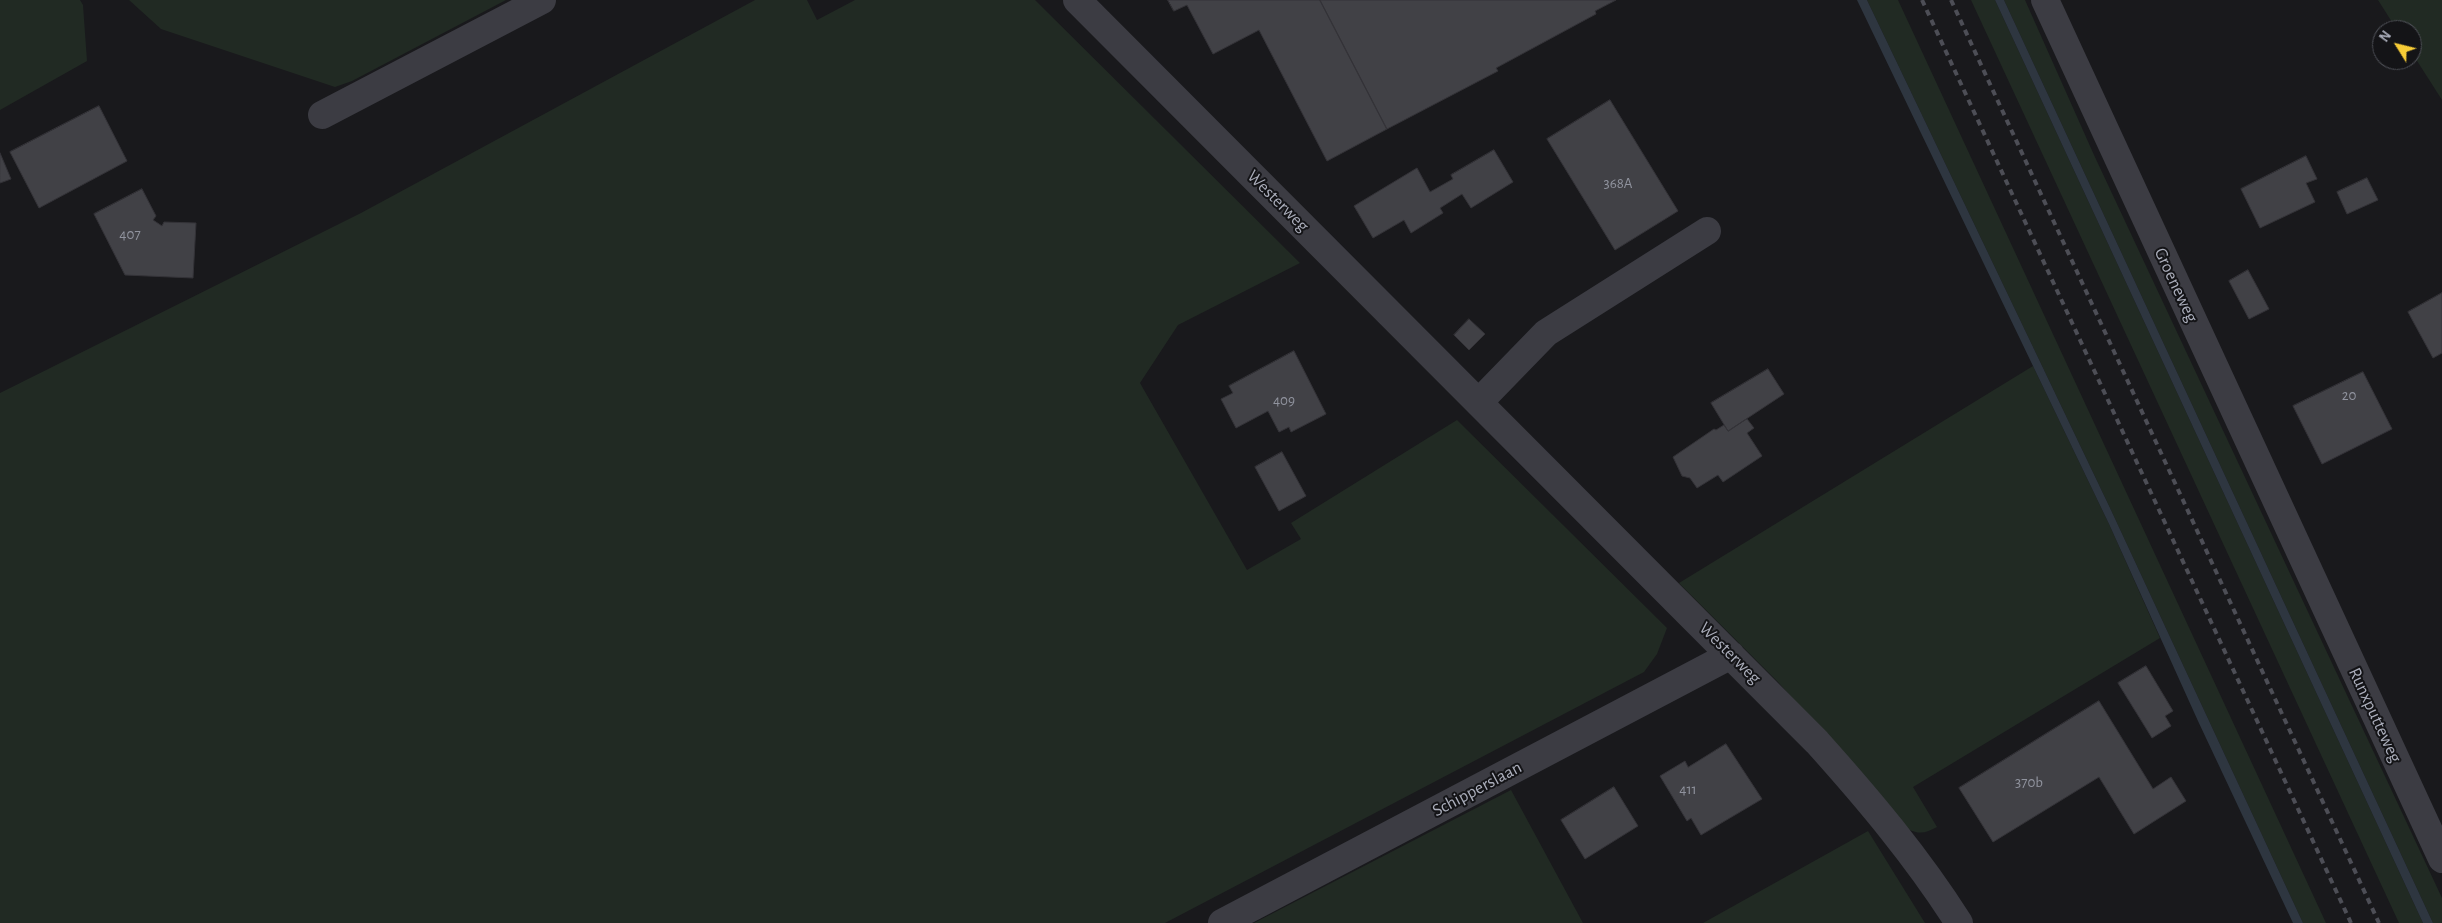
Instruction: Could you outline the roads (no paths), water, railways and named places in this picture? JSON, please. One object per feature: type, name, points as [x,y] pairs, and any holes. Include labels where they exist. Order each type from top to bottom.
[{"type":"street","points":[[322,115],[542,0]]},
{"type":"street","name":"Westerweg","points":[[1077,0],[1817,742],[1878,810],[1908,847],[1959,923]]},
{"type":"street","name":"Groeneweg","points":[[2044,0],[2307,571]]},
{"type":"street","points":[[1479,402],[1546,333],[1707,231]]},
{"type":"street","name":"Runxputteweg","points":[[2307,571],[2442,859]]},
{"type":"street","name":"Schipperslaan","points":[[1222,923],[1731,655]]},
{"type":"railway","points":[[1922,0],[2351,923]]},
{"type":"railway","points":[[1951,0],[2379,923]]}]
